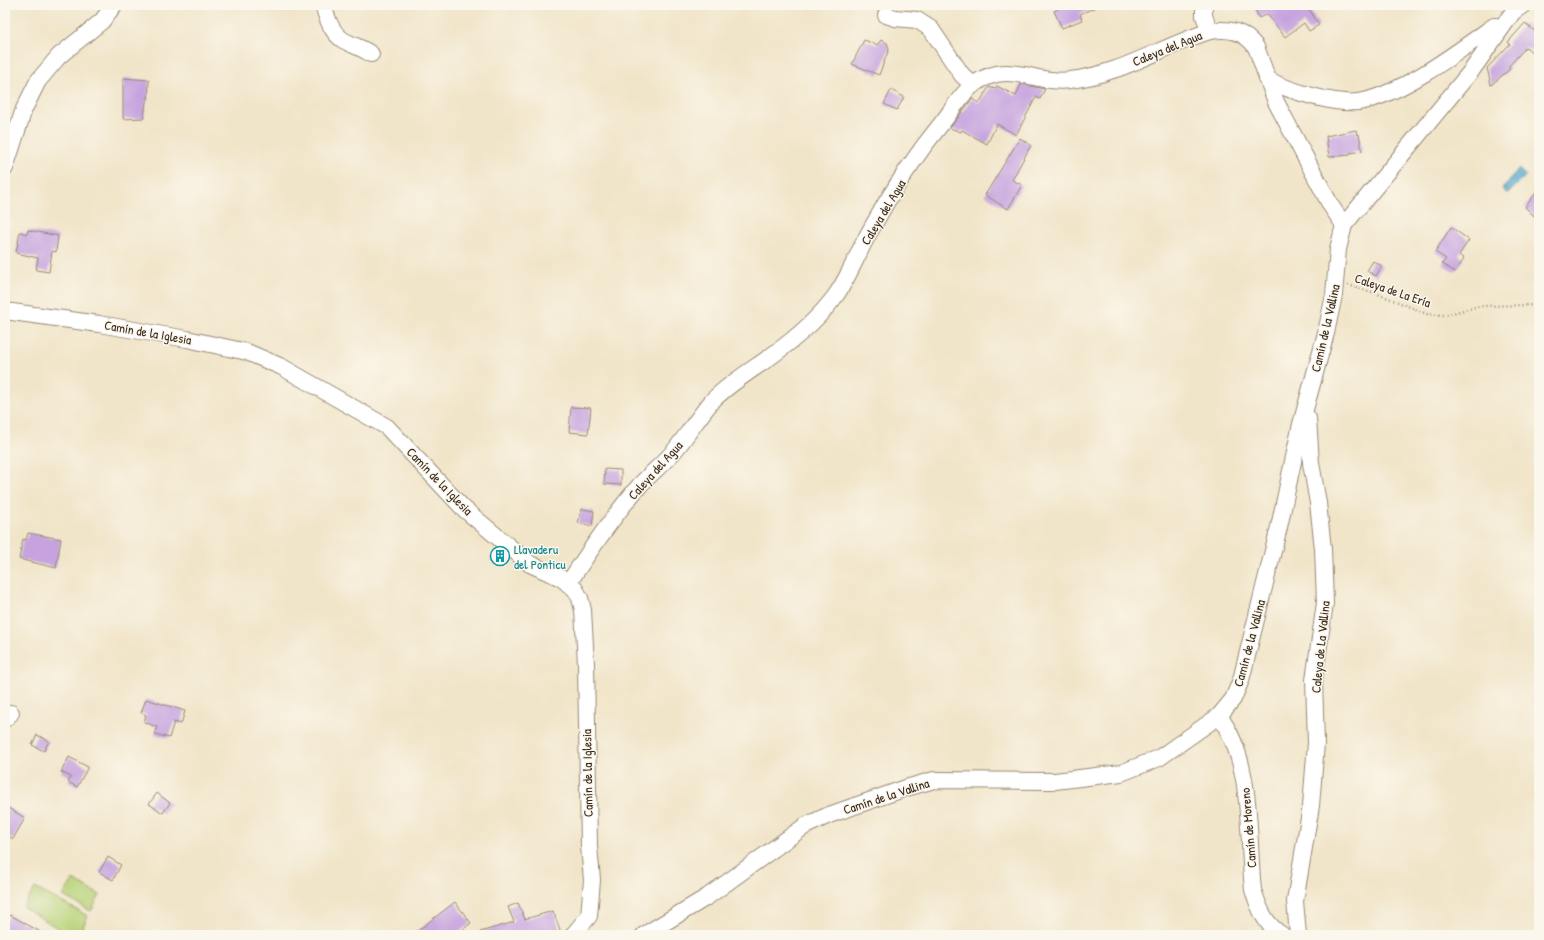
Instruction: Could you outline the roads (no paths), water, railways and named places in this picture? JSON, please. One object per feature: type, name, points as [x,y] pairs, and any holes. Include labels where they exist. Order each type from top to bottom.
[{"type":"street","points":[[5,168],[24,109],[38,81],[58,56],[102,21],[114,5]]},
{"type":"street","points":[[323,5],[334,32],[343,40],[361,47],[371,54]]},
{"type":"street","points":[[1204,5],[1204,16],[1210,31]]},
{"type":"street","name":"Camín de la Vallina","points":[[644,935],[707,897],[805,826],[829,815],[906,788],[934,780],[1055,781],[1121,773],[1159,758],[1219,716],[1233,699],[1241,680],[1279,527],[1306,407],[1326,333],[1336,282],[1338,249],[1344,226],[1472,70],[1513,12],[1523,5]]},
{"type":"street","points":[[886,16],[918,20],[931,28],[962,75],[973,85]]},
{"type":"street","points":[[1267,79],[1281,87],[1296,92],[1332,100],[1363,101],[1406,83],[1444,61],[1494,26],[1502,27]]},
{"type":"street","name":"Caleya del Agua","points":[[568,584],[590,548],[639,486],[674,452],[714,399],[738,379],[777,352],[798,334],[834,297],[888,200],[936,130],[973,85],[996,74],[1022,73],[1059,81],[1108,72],[1210,31],[1225,29],[1242,34],[1256,47],[1276,102],[1331,206],[1344,226]]},
{"type":"street","name":"Camín de la Iglesia","points":[[5,311],[187,338],[247,352],[282,367],[387,427],[463,508],[530,564],[561,578],[574,589],[580,598],[583,610],[586,664],[588,846],[592,880],[589,916],[573,935]]},
{"type":"street","name":"Caleya de La Vallina","points":[[1298,935],[1295,901],[1312,806],[1316,743],[1314,680],[1325,603],[1322,541],[1318,503],[1311,463],[1306,407]]},
{"type":"street","name":"Camín de Moreno","points":[[1219,716],[1232,740],[1243,779],[1254,890],[1258,906],[1268,923],[1282,935]]},
{"type":"water","points":[[1519,169],[1526,176],[1508,194],[1502,189]]},
{"type":"place","name":"Llavaderu del Ponticu","points":[[500,556]]}]
